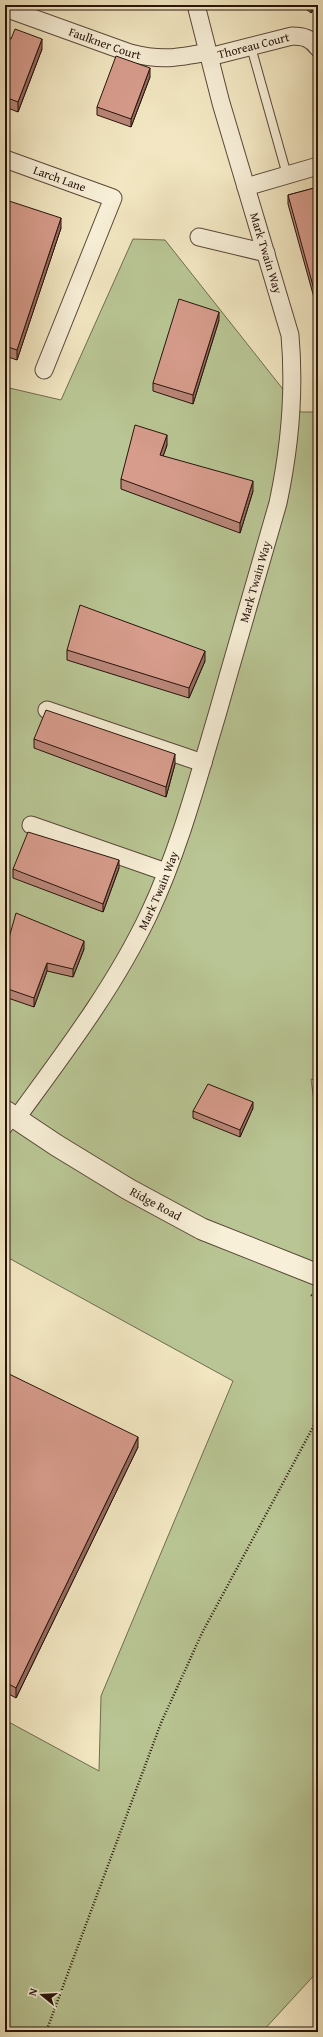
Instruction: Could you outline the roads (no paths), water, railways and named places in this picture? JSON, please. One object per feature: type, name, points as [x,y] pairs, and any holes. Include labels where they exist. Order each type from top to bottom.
[{"type":"street","name":"Mark Twain Way","points":[[9,1121],[85,1024],[115,976],[148,914],[166,872],[190,807],[203,763],[278,503],[287,462],[292,411],[292,361],[290,335],[246,187],[196,5]]},
{"type":"street","name":"Faulkner Court","points":[[5,8],[130,53],[149,58],[173,59],[209,55]]},
{"type":"street","name":"Thoreau Court","points":[[209,55],[251,47],[292,36],[304,36],[314,42],[318,48]]},
{"type":"street","name":"Larch Lane","points":[[5,159],[113,198],[44,370]]},
{"type":"street","points":[[246,187],[318,166]]},
{"type":"street","points":[[199,237],[266,253]]},
{"type":"street","points":[[48,710],[203,763]]},
{"type":"street","points":[[31,825],[166,872]]},
{"type":"street","name":"Ridge Road","points":[[9,1121],[128,1189],[202,1229],[318,1275]]},
{"type":"lane","points":[[251,47],[287,175]]}]
